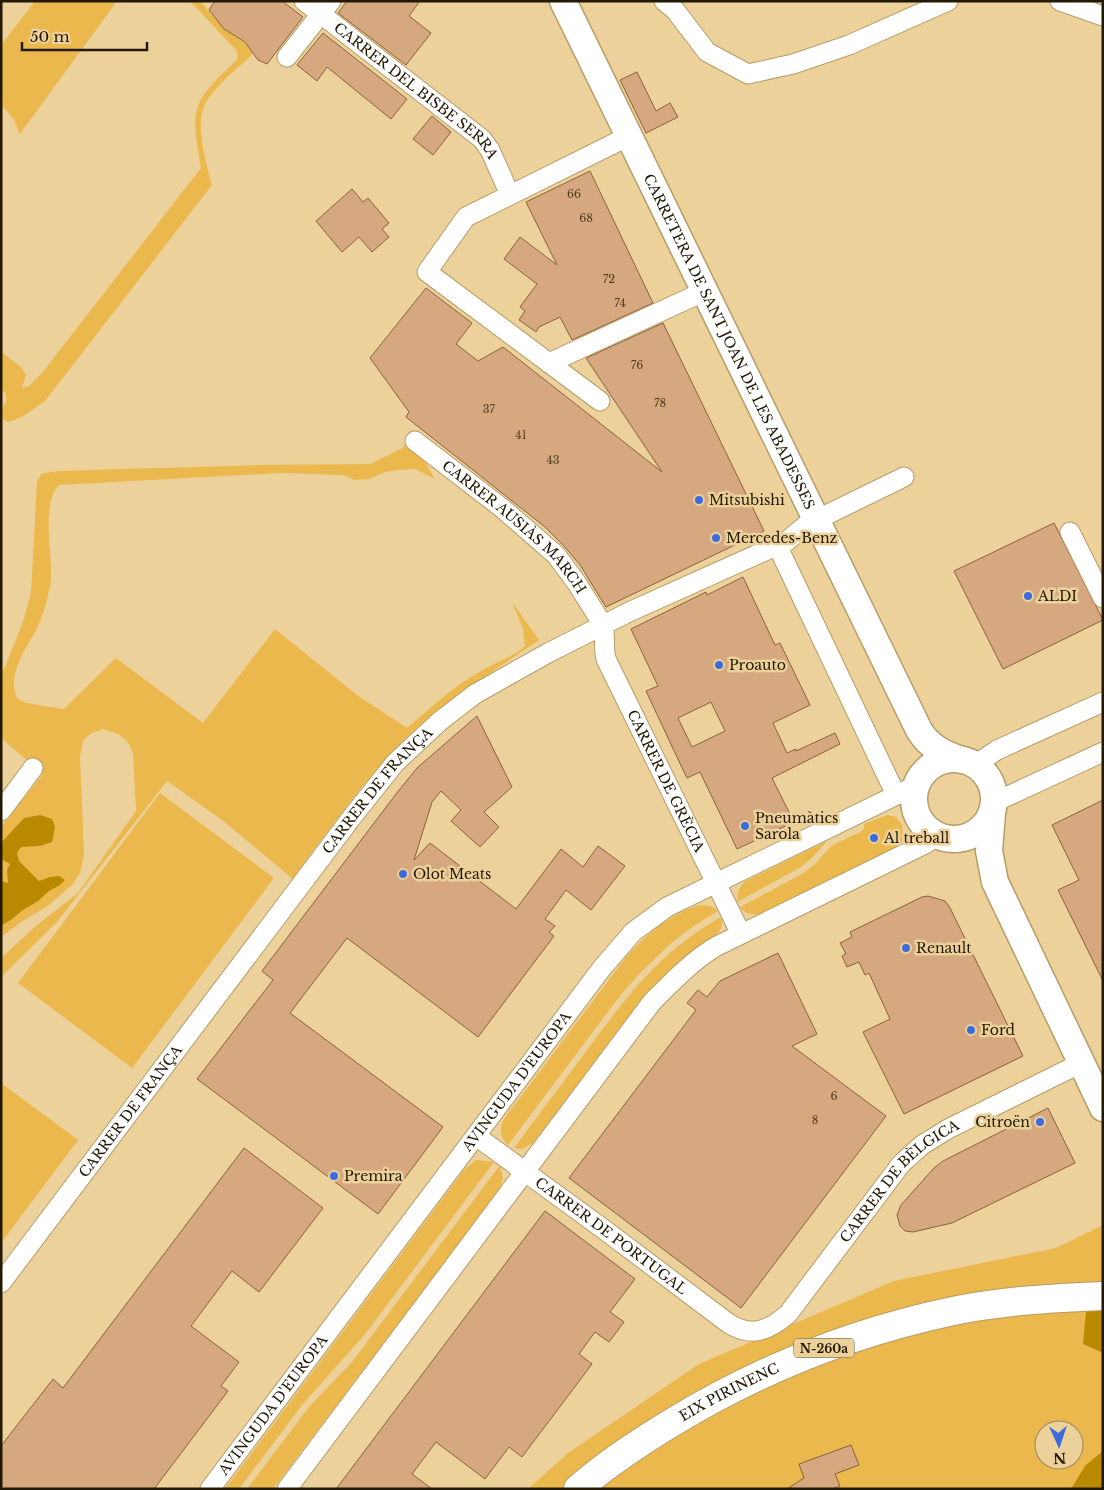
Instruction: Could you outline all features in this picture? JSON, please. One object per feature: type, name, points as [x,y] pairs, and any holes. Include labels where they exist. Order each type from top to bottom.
[{"type":"main road","name":"CARRETERA DE SANT JOAN DE LES ABADESSES","points":[[564,1],[923,736],[939,751],[969,762]]},
{"type":"main road","name":"CARRETERA DE SANT JOAN DE LES ABADESSES","points":[[911,785],[924,756],[923,736]]},
{"type":"main road","points":[[994,882],[989,851],[993,808],[992,785],[982,770],[969,762],[944,760],[935,764],[911,785],[917,814],[921,823],[980,862],[994,882],[1103,1108]]},
{"type":"main road","points":[[943,838],[960,839],[971,836],[987,822],[993,808]]},
{"type":"main road","name":"EIX PIRINENC","points":[[578,1489],[594,1475],[647,1437],[701,1405],[803,1355],[898,1324],[954,1311],[1017,1301],[1103,1296]]},
{"type":"street","name":"CARRER DEL BISBE SERRA","points":[[304,1],[326,8],[482,139],[490,150],[510,195]]},
{"type":"street","points":[[664,1],[675,10],[707,52],[748,74],[793,64],[848,44],[948,1]]},
{"type":"street","points":[[1060,1],[1065,4],[1101,11]]},
{"type":"street","points":[[287,57],[326,8]]},
{"type":"street","points":[[600,401],[427,272],[466,217],[629,136]]},
{"type":"street","points":[[549,363],[705,291]]},
{"type":"street","name":"CARRER AUSIÀS MARCH","points":[[415,441],[502,508],[556,555],[576,582],[603,626]]},
{"type":"street","name":"CARRER DE FRANÇA","points":[[1,1283],[352,818],[395,763],[440,721],[475,694],[548,653],[629,612],[794,537],[806,525],[904,477]]},
{"type":"street","points":[[1070,532],[1103,598]]},
{"type":"street","points":[[777,545],[911,785]]},
{"type":"street","name":"CARRER DE GRÈCIA","points":[[603,626],[606,659],[741,934]]},
{"type":"street","points":[[969,762],[1103,702]]},
{"type":"street","points":[[993,808],[1103,752]]},
{"type":"street","points":[[1,811],[33,768]]},
{"type":"street","name":"AVINGUDA D'EUROPA","points":[[210,1489],[602,968],[633,932],[668,907],[911,785]]},
{"type":"street","points":[[287,1489],[652,1002],[698,958],[741,934],[925,844],[943,838]]},
{"type":"street","name":"CARRER DE BÈLGICA","points":[[748,1331],[760,1331],[770,1327],[788,1314],[910,1154],[948,1129],[1081,1063]]},
{"type":"street","name":"CARRER DE PORTUGAL","points":[[476,1136],[602,1228],[728,1324],[737,1329],[748,1331]]},
{"type":"shaded area","points":[[35,1],[117,1],[20,134],[13,118],[1,105],[1,45]]},
{"type":"shaded area","points":[[190,1],[200,1],[224,29],[244,42],[253,54],[218,86],[203,109],[201,136],[212,185],[45,401],[22,417],[8,422],[1,418],[2,408],[6,402],[6,394],[1,389],[1,352],[21,367],[26,375],[22,388],[29,386],[42,373],[201,168],[196,131],[198,106],[211,86],[237,60],[238,55],[236,50]]},
{"type":"shaded area","points":[[409,435],[435,479],[415,469],[385,472],[369,479],[355,480],[343,475],[281,473],[59,485],[50,504],[51,582],[46,604],[36,630],[19,663],[14,680],[17,698],[27,703],[64,709],[116,658],[203,723],[275,629],[357,695],[407,728],[461,683],[515,654],[525,646],[523,628],[512,602],[539,640],[448,703],[402,742],[370,777],[293,879],[222,820],[167,781],[57,922],[1,977],[1,958],[37,925],[78,893],[136,811],[133,753],[127,741],[118,734],[103,729],[90,734],[83,741],[80,757],[84,855],[80,873],[73,884],[49,905],[1,937],[1,827],[43,774],[1,738],[1,672],[5,667],[23,622],[31,593],[37,482],[41,474],[58,471],[370,464],[403,448]]},
{"type":"shaded area","points":[[160,793],[274,878],[132,1068],[18,983]]},
{"type":"shaded area","points":[[40,815],[52,819],[55,827],[52,842],[40,846],[21,847],[17,853],[19,861],[39,881],[59,876],[65,880],[1,926],[1,881],[8,883],[7,870],[10,864],[1,859],[1,843],[24,818]]},
{"type":"shaded area","points":[[887,815],[896,817],[902,825],[903,841],[897,848],[763,914],[750,914],[740,907],[804,873],[831,846],[862,831],[864,824]]},
{"type":"shaded area","points":[[827,841],[801,867],[737,902],[738,891],[744,882]]},
{"type":"shaded area","points":[[700,905],[711,906],[718,911],[689,929],[639,974],[619,997],[508,1145],[501,1133],[504,1119],[626,957],[669,919]]},
{"type":"shaded area","points":[[719,918],[722,919],[721,928],[717,934],[681,960],[642,999],[533,1143],[522,1149],[514,1148],[616,1011],[646,976],[679,946]]},
{"type":"shaded area","points":[[1,1083],[78,1140],[1,1243]]},
{"type":"shaded area","points":[[476,1160],[494,1162],[366,1333],[302,1405],[239,1489],[225,1489],[464,1170]]},
{"type":"shaded area","points":[[500,1165],[503,1178],[500,1189],[273,1489],[247,1489],[309,1407],[352,1362]]},
{"type":"shaded area","points":[[1103,1225],[1103,1489],[528,1489],[568,1453],[699,1364],[894,1281],[1056,1248]]},
{"type":"shaded area","points":[[1103,1281],[1103,1353],[1083,1344],[1087,1302]]},
{"type":"shaded area","points":[[1103,1451],[1103,1489],[1071,1489],[1085,1466]]},
{"type":"building","points":[[215,1],[282,1],[303,17],[267,64],[258,60],[245,42],[224,29],[209,10]]},
{"type":"building","points":[[347,1],[420,1],[409,16],[431,33],[406,65],[338,13]]},
{"type":"building","points":[[323,33],[407,99],[391,119],[327,67],[317,81],[297,65]]},
{"type":"building","points":[[637,72],[656,111],[670,103],[678,117],[646,133],[620,80]]},
{"type":"building","points":[[432,116],[451,132],[433,155],[413,139]]},
{"type":"building","points":[[590,171],[653,303],[572,340],[560,317],[539,327],[536,332],[519,320],[525,311],[520,307],[537,284],[504,259],[520,237],[557,265],[526,202]]},
{"type":"building","points":[[352,189],[363,202],[368,198],[389,223],[382,229],[389,237],[372,252],[359,237],[342,252],[316,221]]},
{"type":"building","points":[[426,288],[472,323],[456,344],[478,361],[503,347],[662,472],[586,358],[663,323],[764,531],[606,607],[580,565],[545,527],[406,417],[409,412],[370,358]]},
{"type":"building","name":"ALDI","points":[[1054,523],[1103,620],[1003,669],[954,571]]},
{"type":"building","name":"Proauto","points":[[743,577],[775,645],[780,643],[810,705],[773,723],[787,753],[796,749],[796,751],[835,733],[840,744],[772,778],[794,822],[737,849],[700,772],[687,778],[646,691],[658,686],[631,629],[706,592],[707,595]],"holes":[[[711,702],[725,731],[692,747],[678,718]]]},
{"type":"building","points":[[477,716],[512,787],[484,812],[499,827],[480,847],[451,821],[461,810],[441,791],[432,802],[414,860],[430,843],[516,909],[561,849],[583,867],[598,846],[625,866],[591,910],[566,890],[545,919],[555,926],[549,932],[554,936],[478,1037],[347,938],[290,1013],[443,1127],[378,1214],[197,1079],[273,980],[262,971],[396,794],[417,768]]},
{"type":"building","points":[[1103,800],[1103,981],[1058,890],[1079,880],[1052,825]]},
{"type":"building","points":[[928,896],[945,901],[949,906],[1023,1056],[904,1114],[863,1032],[890,1019],[869,973],[865,975],[859,962],[847,967],[842,956],[846,954],[840,943],[852,937],[850,932],[922,897]]},
{"type":"building","points":[[778,953],[817,1034],[792,1046],[886,1116],[741,1308],[569,1178],[696,1010],[687,1003],[698,990],[707,997],[720,981]]},
{"type":"building","points":[[1048,1108],[1075,1163],[952,1223],[913,1232],[905,1231],[900,1226],[897,1215],[901,1205],[934,1168],[943,1161]]},
{"type":"building","points":[[244,1148],[323,1208],[259,1292],[232,1271],[191,1326],[239,1362],[221,1386],[228,1391],[154,1489],[1,1489],[1,1446],[53,1379],[63,1388]]},
{"type":"building","points":[[545,1211],[635,1279],[610,1312],[624,1322],[609,1342],[595,1332],[579,1354],[592,1364],[522,1457],[509,1447],[485,1479],[436,1442],[412,1474],[432,1489],[336,1489]]},
{"type":"building","points":[[851,1445],[859,1465],[835,1474],[840,1486],[833,1489],[787,1489],[804,1478],[799,1464]]},
{"type":"place","name":"Mitsubishi","points":[[699,500]]},
{"type":"place","name":"Mercedes-Benz","points":[[716,538]]},
{"type":"place","name":"ALDI","points":[[1028,596]]},
{"type":"place","name":"Proauto","points":[[719,665]]},
{"type":"place","name":"Pneumàtics Sarola","points":[[745,826]]},
{"type":"place","name":"Al treball","points":[[874,838]]},
{"type":"place","name":"Olot Meats","points":[[403,874]]},
{"type":"place","name":"Renault","points":[[906,948]]},
{"type":"place","name":"Ford","points":[[971,1030]]},
{"type":"place","name":"Citroën","points":[[1040,1122]]},
{"type":"place","name":"Premira","points":[[334,1176]]}]
